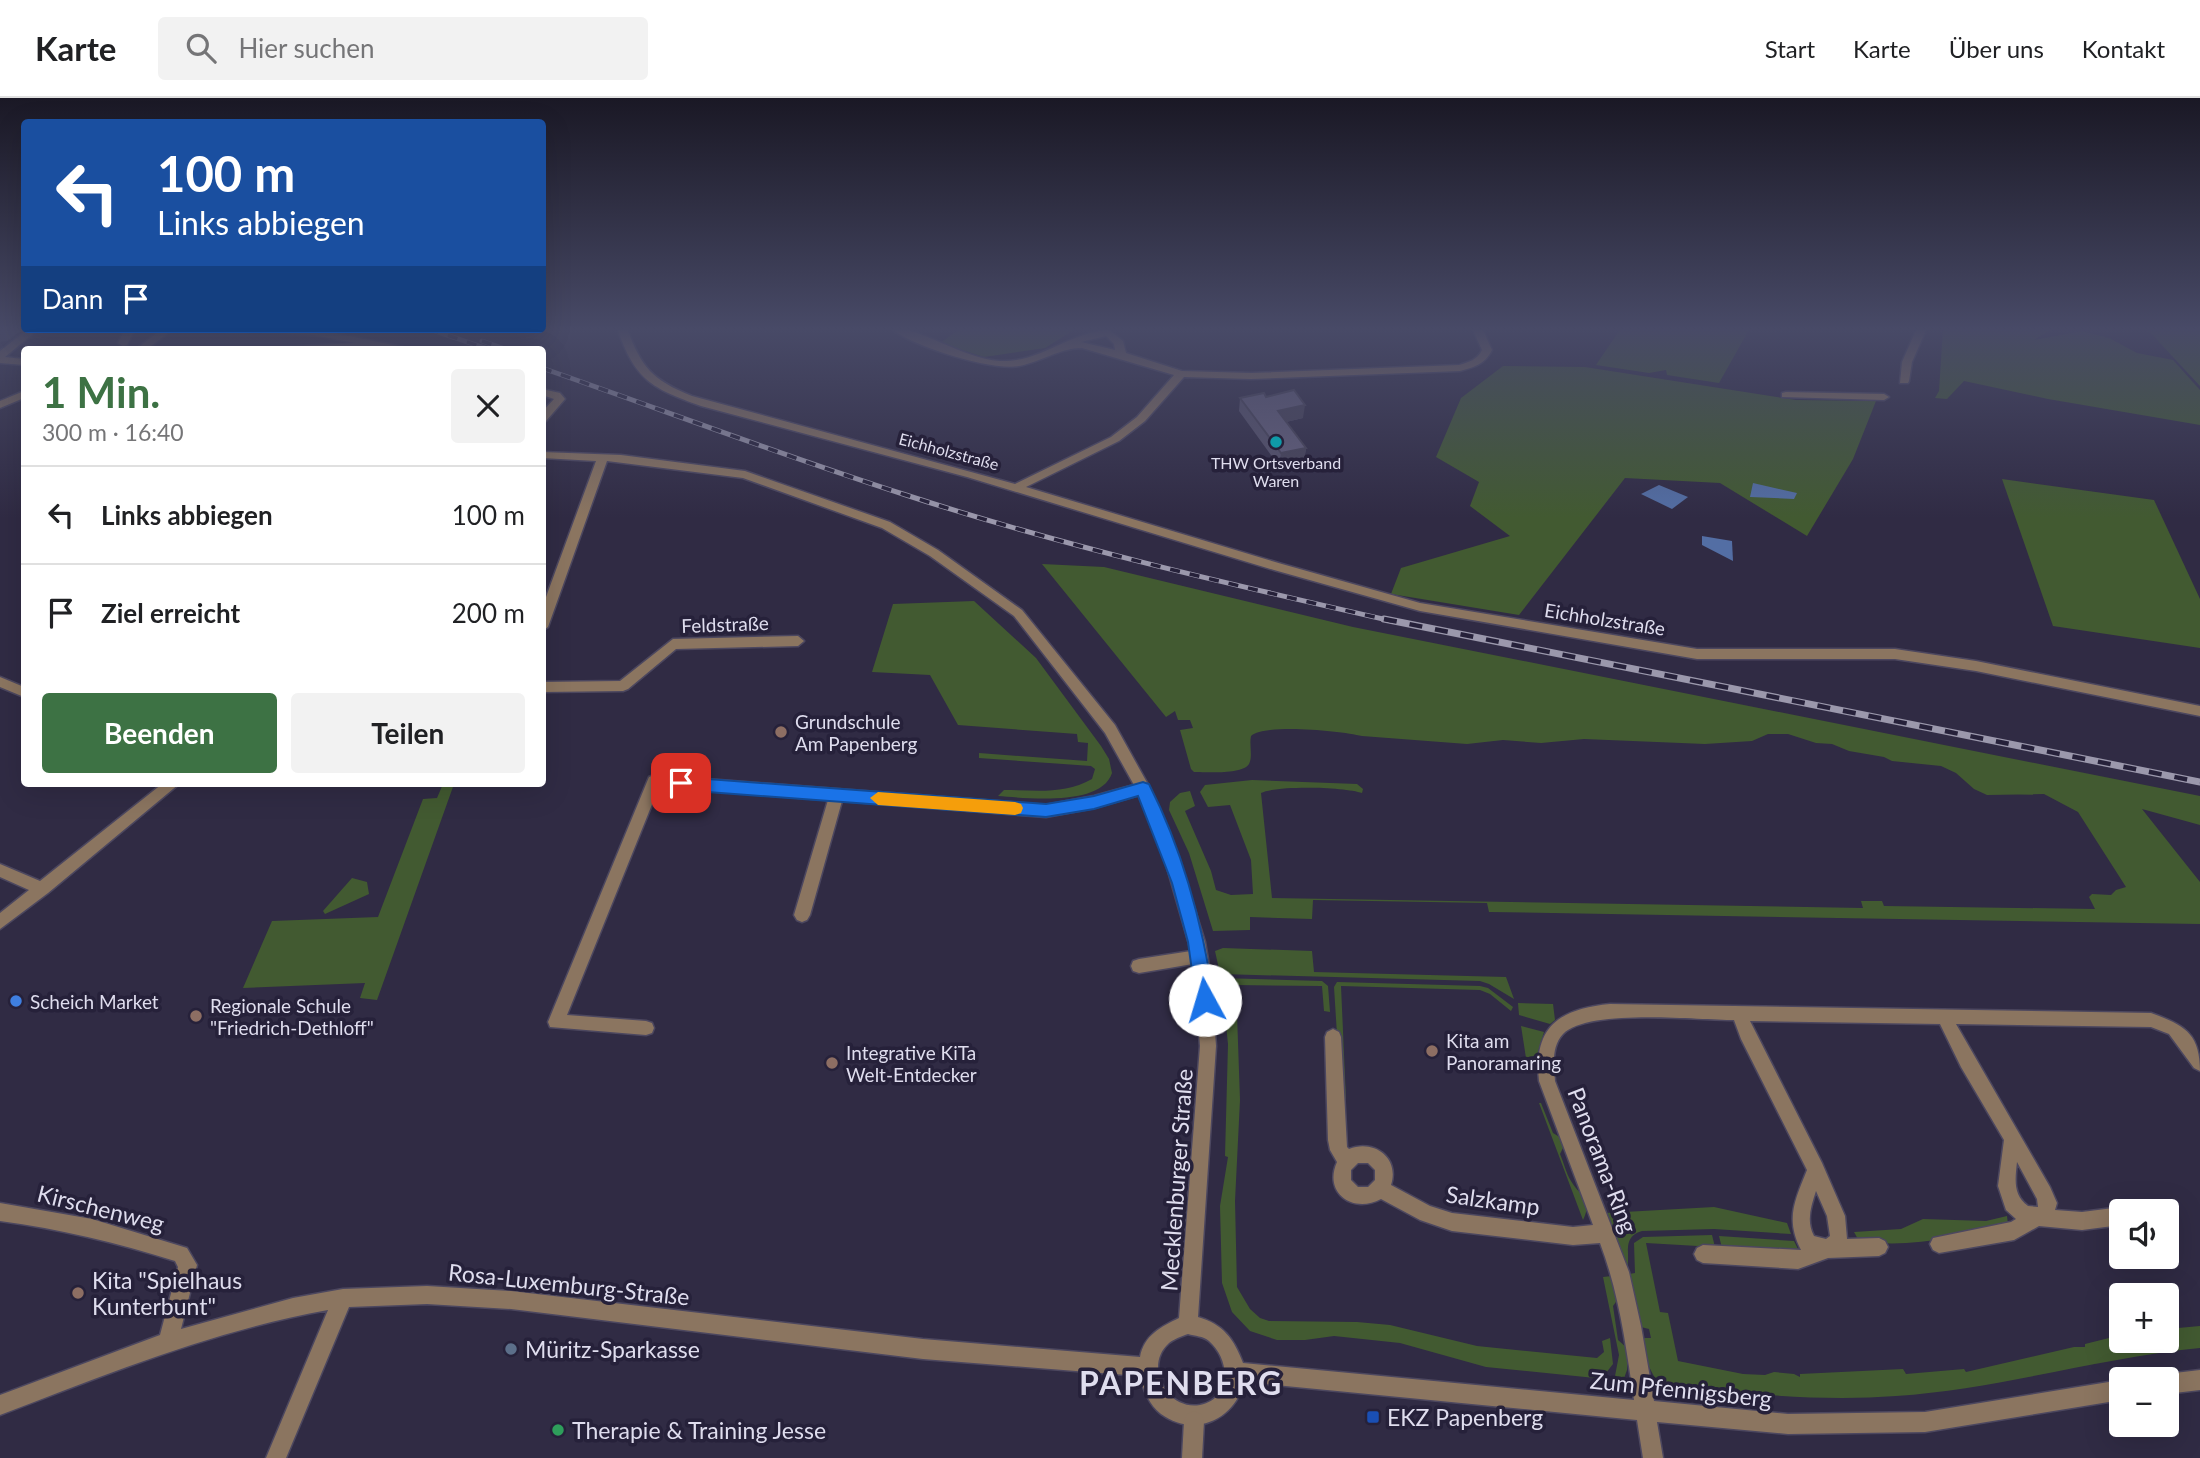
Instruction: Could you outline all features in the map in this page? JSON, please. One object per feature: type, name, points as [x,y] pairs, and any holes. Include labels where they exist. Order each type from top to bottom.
[{"type":"street","name":"Eichholzstraße","points":[[671,391],[1017,487],[1278,567],[1420,607],[1697,653],[1895,654],[1976,666],[2200,711]]},
{"type":"street","name":"Eichholzstraße","points":[[1017,487],[1115,439],[1141,419],[1165,391]]},
{"type":"street","points":[[546,393],[560,399],[546,415]]},
{"type":"street","points":[[0,405],[21,395]]},
{"type":"street","points":[[1786,395],[1884,397]]},
{"type":"street","name":"Mecklenburger Straße","points":[[546,455],[660,462],[746,475],[886,525],[934,553],[1018,613],[1110,729],[1143,788],[1180,883],[1199,956],[1208,1046],[1188,1324]]},
{"type":"street","points":[[546,616],[603,457]]},
{"type":"street","name":"Feldstraße","points":[[546,687],[623,686],[673,644],[798,641]]},
{"type":"street","points":[[0,682],[21,691]]},
{"type":"street","points":[[646,1028],[556,1022],[654,782],[1046,811],[1094,802],[1143,788]]},
{"type":"street","points":[[0,922],[169,787]]},
{"type":"street","points":[[802,915],[837,795]]},
{"type":"street","points":[[0,870],[13,873],[43,889]]},
{"type":"street","points":[[1139,966],[1199,956]]},
{"type":"street","name":"Panorama-Ring","points":[[1653,1458],[1624,1291],[1605,1233],[1547,1081],[1545,1055],[1554,1033],[1562,1023],[1591,1012],[2151,1020],[2175,1029],[2200,1063]]},
{"type":"street","points":[[1703,1254],[1798,1260],[1837,1243],[1839,1227],[1816,1169],[1739,1013]]},
{"type":"street","points":[[1939,1244],[2014,1231],[2045,1213],[2048,1203],[1944,1016]]},
{"type":"street","points":[[1334,1037],[1337,1140],[1339,1150],[1346,1160]]},
{"type":"street","points":[[2013,1136],[2006,1184],[2007,1196],[2013,1207],[2024,1214],[2037,1217],[2082,1221],[2109,1218]]},
{"type":"street","points":[[1363,1154],[1376,1160],[1384,1171],[1384,1184],[1377,1194],[1363,1197],[1350,1191],[1341,1171],[1346,1160],[1363,1154]]},
{"type":"street","points":[[1816,1169],[1799,1218],[1808,1244],[1828,1249],[1879,1247]]},
{"type":"street","name":"Salzkamp","points":[[1381,1189],[1426,1214],[1452,1222],[1573,1236],[1605,1233]]},
{"type":"street","name":"Kirschenweg","points":[[0,1212],[37,1216],[135,1239],[181,1254],[188,1265],[186,1281],[168,1342]]},
{"type":"street","name":"Rosa-Luxemburg-Straße","points":[[0,1405],[168,1342],[293,1307],[343,1298],[427,1295],[511,1300],[923,1349],[1147,1367]]},
{"type":"street","points":[[276,1458],[343,1298]]},
{"type":"street","points":[[1188,1324],[1211,1331],[1224,1342],[1234,1360],[1236,1372],[1231,1396],[1216,1414],[1194,1421],[1179,1418],[1166,1410],[1152,1391],[1147,1367],[1151,1351],[1160,1337],[1173,1328],[1188,1324]]},
{"type":"street","name":"Zum Pfennigsberg","points":[[1236,1372],[1788,1424],[1925,1422],[2109,1392]]},
{"type":"street","points":[[2179,1382],[2200,1380]]},
{"type":"street","points":[[1192,1458],[1194,1421]]},
{"type":"green space","points":[[1470,391],[1741,391],[1796,400],[1876,401],[1853,459],[1807,536],[1720,483],[1625,478],[1519,615],[1391,594],[1401,568],[1510,536],[1470,506],[1479,482],[1436,457],[1461,398]]},
{"type":"green space","points":[[1939,391],[1954,391],[1947,399],[1935,398]]},
{"type":"green space","points":[[2013,391],[2200,391],[2200,425]]},
{"type":"green space","points":[[2002,479],[2154,500],[2200,599],[2200,648],[2053,626]]},
{"type":"green space","points":[[1042,564],[1104,567],[1353,627],[2200,796],[2200,825],[2142,809],[2200,882],[2200,924],[1489,912],[1487,903],[1313,900],[1312,919],[1250,917],[1250,930],[1213,931],[1189,853],[1169,810],[1170,802],[1180,793],[1190,791],[1195,806],[1185,811],[1211,871],[1216,890],[1231,895],[1253,894],[1251,860],[1230,805],[1208,807],[1200,792],[1205,785],[1252,780],[1357,784],[1363,789],[1362,793],[1311,788],[1269,790],[1261,793],[1272,898],[1863,908],[1861,901],[1882,901],[1884,906],[2095,909],[2089,897],[2092,894],[2111,895],[2126,887],[2078,812],[2044,794],[1987,795],[1941,766],[1892,761],[1788,734],[1768,734],[1752,741],[1705,744],[1584,739],[1541,743],[1503,740],[1467,744],[1362,736],[1322,730],[1271,730],[1251,736],[1250,761],[1245,768],[1223,772],[1194,772],[1180,730],[1193,728],[1190,720],[1178,720],[1175,711],[1166,717]]},
{"type":"green space","points":[[974,601],[1036,658],[1101,746],[1109,759],[1112,773],[1105,784],[1078,796],[1061,798],[998,796],[1004,790],[1060,790],[1071,787],[1092,779],[1095,769],[1091,766],[979,758],[979,753],[1087,761],[1088,743],[1078,742],[1077,734],[958,725],[930,675],[872,672],[893,604]]},
{"type":"green space","points":[[442,787],[453,787],[377,1000],[360,998],[365,983],[243,988],[272,921],[378,917],[423,799],[437,798]]},
{"type":"green space","points":[[352,878],[367,882],[369,894],[325,914],[323,911]]},
{"type":"green space","points":[[1223,948],[1312,951],[1314,972],[1506,977],[1514,999],[1480,981],[1220,974],[1215,951]]},
{"type":"green space","points":[[1221,978],[1322,981],[1328,986],[1330,1012],[1324,1011],[1322,986],[1236,985],[1240,1100],[1235,1201],[1237,1287],[1250,1309],[1260,1318],[1269,1321],[1390,1325],[1477,1346],[1597,1358],[1604,1352],[1602,1341],[1610,1338],[1613,1364],[1606,1373],[1595,1378],[1486,1367],[1400,1343],[1334,1336],[1277,1340],[1250,1331],[1232,1312],[1222,1283],[1220,1206],[1228,1157],[1225,1156],[1228,1044]]},
{"type":"green space","points":[[1337,982],[1480,986],[1488,988],[1513,1007],[1511,1011],[1490,994],[1480,990],[1341,986],[1346,1099],[1341,1098],[1334,987]]},
{"type":"green space","points":[[1518,1003],[1553,1004],[1555,1020],[1550,1024],[1519,1015]]},
{"type":"green space","points":[[1521,1026],[1544,1032],[1537,1055],[1526,1058]]},
{"type":"green space","points":[[1539,1103],[1553,1133],[1561,1138],[1564,1146],[1560,1154],[1566,1171],[1586,1202],[1583,1220]]},
{"type":"green space","points":[[1714,1207],[1787,1223],[1791,1234],[1714,1229],[1642,1231],[1631,1237],[1627,1268],[1606,1213]]},
{"type":"green space","points":[[2007,1216],[2008,1225],[1916,1242],[1859,1241],[1854,1232],[1901,1229],[1923,1219],[1986,1221]]},
{"type":"green space","points":[[1712,1235],[1715,1247],[1646,1243],[1660,1312],[1668,1313],[1678,1361],[1743,1374],[1765,1375],[1774,1372],[1800,1377],[1800,1374],[1903,1369],[1906,1374],[1964,1369],[1966,1372],[2074,1347],[2085,1347],[2085,1344],[2109,1338],[2109,1353],[2162,1353],[1973,1387],[1866,1398],[1747,1393],[1658,1384],[1647,1363],[1643,1338],[1651,1338],[1649,1329],[1641,1327],[1629,1274],[1635,1273],[1634,1243],[1643,1237]]},
{"type":"green space","points":[[1719,1236],[1794,1241],[1799,1251],[1722,1248]]},
{"type":"green space","points":[[1612,1276],[1618,1299],[1613,1306],[1618,1340],[1627,1348],[1627,1370],[1623,1381],[1615,1376],[1619,1355],[1603,1277]]},
{"type":"green space","points":[[2200,1326],[2200,1348],[2179,1351],[2179,1328]]},
{"type":"water","points":[[1753,483],[1797,493],[1794,499],[1750,497]]},
{"type":"water","points":[[1659,485],[1688,497],[1672,509],[1641,494]]},
{"type":"water","points":[[1702,536],[1732,541],[1733,561],[1702,545]]},
{"type":"building","points":[[1295,391],[1305,405],[1278,411],[1306,448],[1281,453],[1240,398],[1264,393],[1266,397]]},
{"type":"railway","points":[[608,391],[815,465],[966,514],[1148,564],[1392,621]]},
{"type":"railway","points":[[1384,619],[2200,782]]},
{"type":"slow traffic","points":[[878,798],[1015,808]]},
{"type":"place","name":"THW Ortsverband Waren","points":[[1276,442]]},
{"type":"place","name":"Grundschule Am Papenberg","points":[[781,732]]},
{"type":"place","name":"Scheich Market","points":[[16,1001]]},
{"type":"place","name":"Regionale Schule \"Friedrich-Dethloff\"","points":[[196,1016]]},
{"type":"place","name":"Kita am Panoramaring","points":[[1432,1051]]},
{"type":"place","name":"Integrative KiTa Welt-Entdecker","points":[[832,1063]]},
{"type":"place","name":"Kita \"Spielhaus Kunterbunt\"","points":[[78,1293]]},
{"type":"place","name":"Müritz-Sparkasse","points":[[511,1349]]},
{"type":"place","name":"EKZ Papenberg","points":[[1373,1417]]},
{"type":"place","name":"Therapie & Training Jesse","points":[[558,1430]]},
{"type":"district","name":"PAPENBERG","points":[[1181,1382]]},
{"type":"route","points":[[681,783],[1046,811],[1094,802],[1143,788],[1180,883],[1197,942],[1205,1000]]}]
